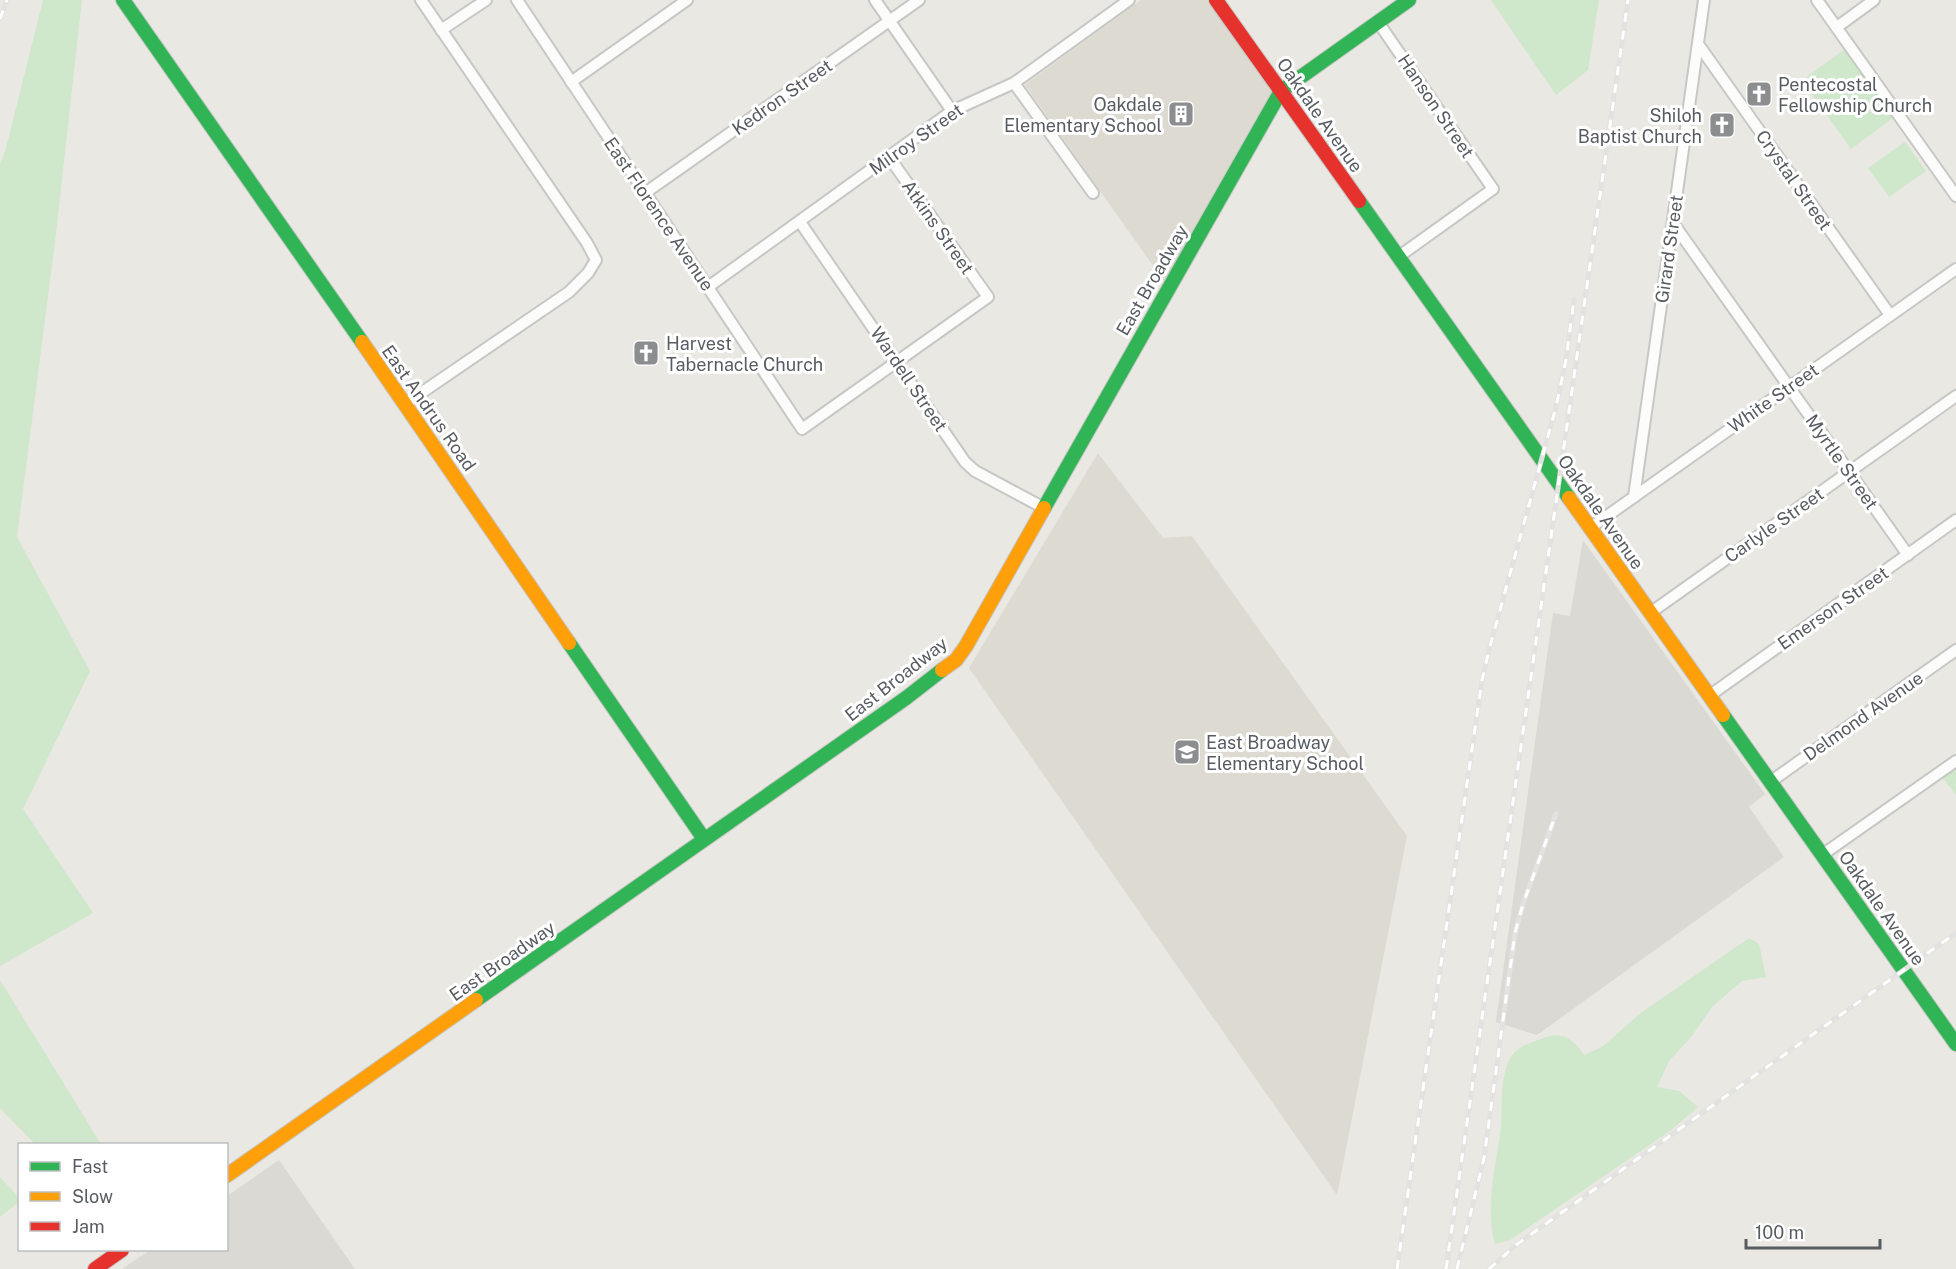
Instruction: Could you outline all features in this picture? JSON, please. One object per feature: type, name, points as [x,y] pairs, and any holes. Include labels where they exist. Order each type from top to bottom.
[{"type":"street","name":"East Andrus Road","points":[[123,0],[405,404],[704,839]]},
{"type":"street","points":[[405,404],[569,292],[588,273],[596,261],[587,243],[421,0]]},
{"type":"street","points":[[441,30],[486,0]]},
{"type":"street","name":"East Florence Avenue","points":[[516,0],[802,429],[897,361]]},
{"type":"street","points":[[571,82],[687,0]]},
{"type":"street","points":[[875,0],[952,111]]},
{"type":"street","name":"Kedron Street","points":[[645,194],[919,0]]},
{"type":"street","name":"Milroy Street","points":[[708,287],[952,111],[1014,83],[1129,0]]},
{"type":"street","name":"Oakdale Avenue","points":[[1216,0],[1956,1044]]},
{"type":"street","name":"East Broadway","points":[[228,1175],[906,698],[956,660],[1281,91],[1409,0]]},
{"type":"street","name":"Girard Street","points":[[1634,497],[1704,0]]},
{"type":"street","points":[[1818,0],[1956,196]]},
{"type":"street","points":[[1837,27],[1875,0]]},
{"type":"street","name":"Hanson Street","points":[[1378,22],[1493,189],[1398,257]]},
{"type":"street","name":"Crystal Street","points":[[1698,44],[1890,315]]},
{"type":"street","points":[[1014,83],[1093,193]]},
{"type":"street","name":"Atkins Street","points":[[889,157],[988,297],[897,361]]},
{"type":"street","name":"Wardell Street","points":[[800,222],[965,462],[975,471],[1044,508]]},
{"type":"street","name":"Myrtle Street","points":[[1673,223],[1908,555]]},
{"type":"street","name":"White Street","points":[[1590,528],[1956,269]]},
{"type":"street","name":"Carlyle Street","points":[[1650,613],[1956,396]]},
{"type":"street","name":"Emerson Street","points":[[1709,696],[1956,520]]},
{"type":"street","name":"Delmond Avenue","points":[[1770,782],[1956,651]]},
{"type":"street","points":[[1822,855],[1956,761]]},
{"type":"street","points":[[95,1269],[121,1251]]},
{"type":"shaded area","points":[[1141,0],[1210,0],[1275,92],[1166,284],[1025,85]]},
{"type":"shaded area","name":"East Broadway Elementary School","points":[[1098,453],[1163,538],[1192,536],[1407,836],[1337,1195],[969,668]]},
{"type":"shaded area","points":[[1583,540],[1765,794],[1749,807],[1784,857],[1537,1035],[1496,1022],[1553,613],[1570,616]]},
{"type":"shaded area","points":[[279,1160],[355,1269],[122,1269],[149,1251],[228,1251],[228,1195]]},
{"type":"green space","points":[[43,0],[82,0],[56,234],[17,537],[90,671],[23,809],[93,913],[0,966],[0,165]]},
{"type":"green space","points":[[1491,0],[1599,0],[1588,70],[1556,95]]},
{"type":"green space","points":[[1845,49],[1894,117],[1851,149],[1802,80]]},
{"type":"green space","points":[[1905,142],[1926,171],[1889,197],[1868,168]]},
{"type":"green space","points":[[1956,767],[1956,795],[1942,777]]},
{"type":"green space","points":[[1749,938],[1759,944],[1766,977],[1742,981],[1712,1007],[1692,1036],[1669,1061],[1657,1087],[1679,1091],[1698,1107],[1670,1131],[1510,1240],[1495,1244],[1491,1214],[1492,1184],[1501,1125],[1503,1082],[1507,1065],[1514,1053],[1527,1044],[1558,1035],[1568,1039],[1584,1055],[1602,1047],[1642,1012]]},
{"type":"green space","points":[[0,980],[100,1143],[34,1143],[0,1108]]},
{"type":"green space","points":[[0,1177],[18,1197],[18,1203],[0,1217]]},
{"type":"railway","points":[[0,19],[7,0]]},
{"type":"railway","points":[[1446,1269],[1628,0]]},
{"type":"railway","points":[[1397,1269],[1482,680],[1556,407],[1566,360],[1574,300]]},
{"type":"railway","points":[[1457,1269],[1484,1158],[1515,933],[1523,904],[1556,814]]},
{"type":"railway","points":[[1489,1269],[1516,1245],[1956,933]]},
{"type":"traffic: fast","points":[[123,0],[362,342]]},
{"type":"traffic: fast","points":[[1044,508],[1281,91],[1409,0]]},
{"type":"traffic: fast","points":[[1359,201],[1569,498]]},
{"type":"traffic: fast","points":[[569,643],[704,839]]},
{"type":"traffic: fast","points":[[476,1000],[906,698],[942,670]]},
{"type":"traffic: fast","points":[[1723,715],[1956,1044]]},
{"type":"traffic: slow","points":[[362,342],[569,643]]},
{"type":"traffic: slow","points":[[1569,498],[1723,715]]},
{"type":"traffic: slow","points":[[942,670],[956,660],[966,646],[1044,508]]},
{"type":"traffic: slow","points":[[228,1175],[476,1000]]},
{"type":"traffic: jam","points":[[1216,0],[1359,201]]},
{"type":"traffic: jam","points":[[95,1269],[121,1251]]},
{"type":"place","name":"Pentecostal Fellowship Church","points":[[1759,94]]},
{"type":"place","name":"Oakdale Elementary School","points":[[1181,114]]},
{"type":"place","name":"Shiloh Baptist Church","points":[[1722,125]]},
{"type":"place","name":"Harvest Tabernacle Church","points":[[646,353]]},
{"type":"place","name":"East Broadway Elementary School","points":[[1187,752]]}]
